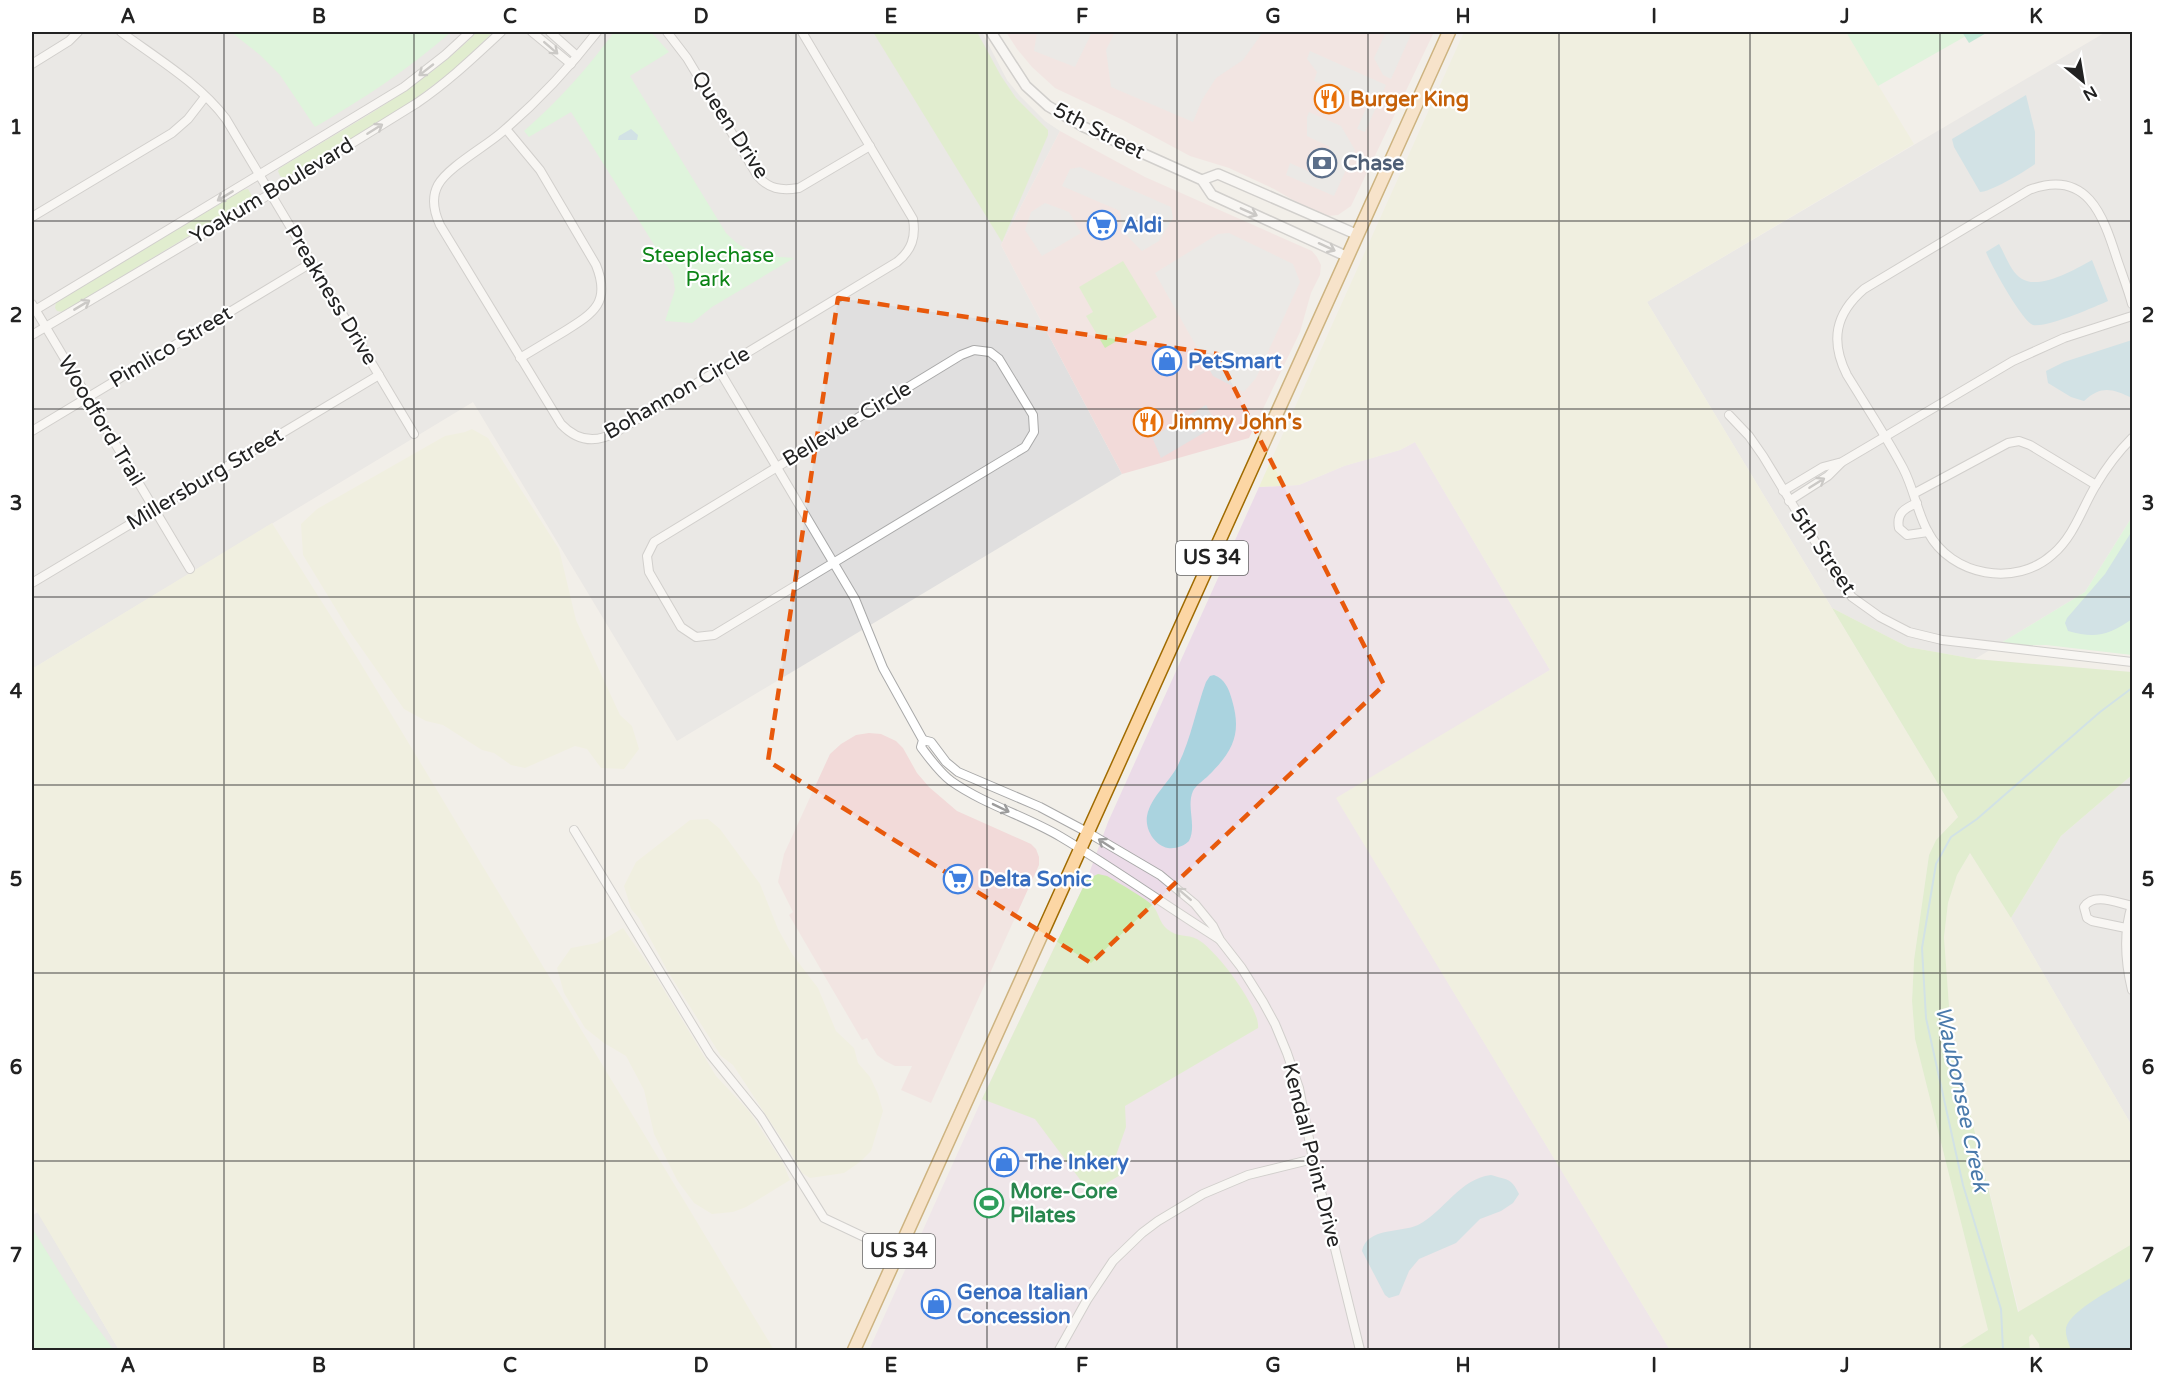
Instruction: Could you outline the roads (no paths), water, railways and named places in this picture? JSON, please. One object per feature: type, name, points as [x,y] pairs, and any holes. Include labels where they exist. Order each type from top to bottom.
[{"type":"main road","name":"US 34","points":[[854,1350],[1449,32]]},
{"type":"street","points":[[32,64],[69,41],[78,32]]},
{"type":"street","name":"Preakness Drive","points":[[121,32],[205,97],[226,119],[414,434]]},
{"type":"street","name":"Yoakum Boulevard","points":[[33,309],[259,176],[404,87],[470,32]]},
{"type":"street","name":"Yoakum Boulevard","points":[[32,335],[270,194],[440,87],[501,32]]},
{"type":"street","points":[[532,32],[570,64]]},
{"type":"street","points":[[550,32],[577,56]]},
{"type":"street","name":"Bohannon Circle","points":[[597,32],[551,86],[506,129],[445,175],[434,196],[434,208],[440,225],[520,358],[561,424],[574,436],[583,440],[612,435],[897,262],[910,248],[914,234],[913,219],[802,32]]},
{"type":"street","name":"Queen Drive","points":[[667,32],[687,58],[757,174],[769,186],[789,190],[799,188],[870,146]]},
{"type":"street","name":"5th Street","points":[[991,32],[1026,86],[1048,106],[1084,127],[1202,180],[1212,195],[1348,257]]},
{"type":"street","points":[[32,217],[172,133],[188,119],[205,97]]},
{"type":"street","points":[[506,129],[540,170],[596,265],[603,281],[602,295],[594,311],[520,358]]},
{"type":"street","name":"5th Street","points":[[1202,180],[1218,174],[1358,235]]},
{"type":"street","points":[[2133,304],[2107,228],[2092,202],[2081,193],[2066,186],[2049,185],[2029,190],[1864,289],[1850,302],[1843,313],[1839,322],[1837,343],[1839,358],[1847,375],[1915,493],[1928,532],[1946,555],[1965,567],[1989,574],[2011,573],[2026,570],[2046,560],[2062,545],[2096,485],[2116,455],[2133,438]]},
{"type":"street","name":"Pimlico Street","points":[[32,431],[311,263]]},
{"type":"street","name":"Woodford Trail","points":[[33,309],[190,569]]},
{"type":"street","points":[[1789,501],[1828,476],[1842,462],[2013,361],[2064,338],[2133,316]]},
{"type":"street","name":"Bellevue Circle","points":[[980,350],[990,352],[1005,367],[1033,415],[1034,432],[1030,441],[1018,451],[834,563],[714,635],[696,637],[681,627],[646,563],[650,548],[661,538],[776,467],[968,352],[980,350]]},
{"type":"street","name":"Kendall Point Drive","points":[[719,370],[855,599],[883,668],[923,740],[921,747],[933,764],[950,780],[972,794],[1052,831],[1080,848],[1220,940]]},
{"type":"street","name":"Millersburg Street","points":[[32,583],[379,375]]},
{"type":"street","name":"5th Street","points":[[1729,415],[1749,436],[1839,581],[1852,597],[1880,618],[1909,632],[1942,640],[2133,662]]},
{"type":"street","points":[[1915,493],[1996,448],[2019,441],[2030,445],[2096,485]]},
{"type":"street","points":[[1783,491],[1823,467],[1842,462]]},
{"type":"street","points":[[1917,503],[1902,511],[1898,516],[1899,528],[1907,535],[1928,532]]},
{"type":"street","name":"Kendall Point Drive","points":[[923,740],[931,742],[946,762],[958,772],[1040,807],[1160,875],[1195,904],[1212,926],[1250,980],[1275,1024],[1299,1088],[1313,1159],[1360,1350]]},
{"type":"street","points":[[574,830],[710,1054],[761,1117],[824,1218],[898,1253]]},
{"type":"street","points":[[2126,928],[2092,921],[2087,918],[2084,907],[2091,900],[2100,899],[2132,905],[2126,928],[2127,962],[2133,990]]},
{"type":"street","points":[[1059,1350],[1087,1300],[1113,1262],[1142,1233],[1203,1194],[1248,1175],[1313,1159]]},
{"type":"water","points":[[2026,95],[2035,132],[2035,164],[1999,185],[1980,192],[1954,147],[1952,139]]},
{"type":"water","points":[[631,129],[638,135],[637,140],[618,140],[619,136]]},
{"type":"water","points":[[1999,244],[2018,276],[2030,282],[2058,277],[2092,260],[2108,301],[2059,320],[2033,325],[2015,304],[1986,252]]},
{"type":"water","points":[[2132,340],[2132,398],[2107,390],[2096,393],[2084,401],[2071,397],[2048,383],[2046,371],[2064,362]]},
{"type":"water","points":[[2132,531],[2132,619],[2102,634],[2087,635],[2068,631],[2065,623],[2067,618],[2105,574]]},
{"type":"water","points":[[1214,675],[1226,685],[1232,700],[1236,723],[1233,741],[1224,758],[1193,791],[1191,797],[1192,829],[1189,841],[1180,847],[1168,848],[1159,844],[1152,836],[1147,826],[1147,816],[1152,802],[1178,765],[1206,682],[1210,676]]},
{"type":"water","points":[[1491,1175],[1508,1180],[1513,1185],[1519,1194],[1513,1203],[1501,1211],[1480,1219],[1456,1243],[1419,1259],[1409,1271],[1399,1295],[1389,1298],[1385,1295],[1362,1251],[1365,1243],[1377,1234],[1418,1225],[1428,1219],[1461,1189],[1480,1178]]},
{"type":"water","points":[[2132,1277],[2132,1350],[2071,1350],[2066,1331],[2069,1321],[2085,1307]]},
{"type":"waterway","name":"Waubonsee Creek","points":[[2003,1350],[2001,1309],[1963,1185],[1926,1018],[1922,948],[1936,864],[1951,837],[1977,819],[2100,712],[2132,688]]},
{"type":"place","name":"Burger King","points":[[1329,99]]},
{"type":"place","name":"Chase","points":[[1322,163]]},
{"type":"place","name":"Aldi","points":[[1102,225]]},
{"type":"place","name":"PetSmart","points":[[1167,361]]},
{"type":"place","name":"Jimmy John's","points":[[1148,422]]},
{"type":"place","name":"Delta Sonic","points":[[958,879]]},
{"type":"place","name":"The Inkery","points":[[1004,1162]]},
{"type":"place","name":"More-Core Pilates","points":[[989,1203]]},
{"type":"place","name":"Genoa Italian Concession","points":[[936,1304]]},
{"type":"park label","name":"Steeplechase Park","points":[[708,267]]}]
